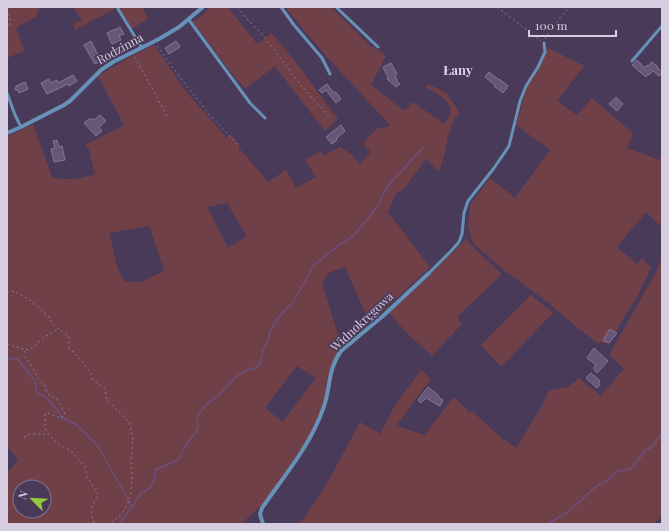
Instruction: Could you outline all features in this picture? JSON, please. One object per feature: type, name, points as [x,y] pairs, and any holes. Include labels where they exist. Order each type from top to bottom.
[{"type":"street","name":"Rodzinna","points":[[7,133],[64,105],[70,101],[101,70],[113,62],[154,42],[179,27],[203,7]]},
{"type":"street","name":"Widnokręgowa","points":[[263,524],[260,514],[262,508],[307,444],[324,408],[332,367],[336,357],[429,274]]},
{"type":"lane","points":[[281,7],[322,58],[330,74]]},
{"type":"lane","points":[[336,7],[378,47]]},
{"type":"lane","points":[[118,10],[142,48]]},
{"type":"lane","points":[[189,20],[250,103],[265,118]]},
{"type":"lane","points":[[632,61],[662,26]]},
{"type":"lane","name":"Widnokręgowa","points":[[429,274],[459,242],[462,234],[464,213],[468,201],[509,146],[520,101],[526,86],[538,68],[543,57],[545,52],[544,43]]},
{"type":"lane","points":[[7,93],[21,127]]},
{"type":"path","points":[[238,7],[246,18],[264,36],[300,84],[331,119]]},
{"type":"path","points":[[497,7],[535,38],[544,43],[547,35],[569,7]]},
{"type":"path","points":[[7,9],[11,20],[7,29]]},
{"type":"path","points":[[154,42],[209,114],[239,146]]},
{"type":"path","points":[[132,53],[168,118]]},
{"type":"path","points":[[7,293],[14,291],[30,300],[48,316],[52,323],[69,336],[69,348],[92,374],[93,380],[105,389],[107,400],[129,422],[133,438],[131,459],[131,492],[124,511],[110,524]]},
{"type":"path","points":[[7,344],[25,350],[32,348],[44,337],[59,329]]},
{"type":"path","points":[[25,350],[26,358],[33,371],[45,385],[46,392],[52,397],[56,398],[65,415],[60,418],[48,413],[45,414],[45,428],[48,434],[72,452],[81,462],[85,467],[87,476],[92,485],[98,492],[91,512],[94,524]]},
{"type":"path","points":[[24,437],[30,434],[48,434]]},
{"type":"shaded area","points":[[7,7],[44,7],[37,10],[37,16],[16,28],[24,51],[7,58],[7,25],[9,22]]},
{"type":"shaded area","points":[[73,7],[118,7],[75,30],[73,24],[82,20]]},
{"type":"shaded area","points":[[118,7],[142,7],[148,18],[132,29]]},
{"type":"shaded area","points":[[210,7],[228,7],[257,44],[272,33],[338,118],[325,131],[275,66],[245,89],[193,22],[203,15]]},
{"type":"shaded area","points":[[285,7],[331,7],[371,47],[374,47],[386,56],[371,85],[404,111],[413,102],[444,124],[449,117],[450,106],[447,101],[425,87],[428,84],[446,93],[460,113],[454,119],[447,139],[446,149],[439,172],[426,159],[404,189],[395,194],[388,212],[430,267],[370,323],[345,267],[328,273],[322,283],[339,338],[338,355],[318,420],[307,440],[266,501],[241,524],[7,524],[7,473],[18,459],[7,446],[7,137],[33,124],[52,177],[74,179],[95,174],[89,150],[85,145],[124,125],[98,76],[128,58],[154,45],[188,94],[227,138],[230,134],[239,144],[239,148],[268,182],[286,170],[296,188],[316,177],[305,160],[320,151],[324,156],[341,147],[353,156],[360,164],[371,152],[363,144],[376,129],[391,126],[326,56]],"holes":[[[227,203],[247,236],[228,248],[207,207]],[[149,226],[164,271],[141,282],[126,282],[119,272],[109,233]],[[297,366],[316,378],[283,422],[265,408]]]},
{"type":"shaded area","points":[[548,48],[584,66],[557,101],[577,115],[592,98],[633,133],[627,148],[659,160],[662,153],[662,227],[646,212],[617,247],[637,264],[642,258],[651,268],[640,291],[609,343],[596,342],[546,301],[505,271],[475,245],[468,225],[470,205],[490,178],[515,198],[550,150],[516,125],[527,87]]},
{"type":"shaded area","points":[[466,239],[502,274],[457,317],[462,324],[432,356],[408,334],[389,313]]},
{"type":"shaded area","points":[[662,258],[662,515],[654,524],[299,524],[324,487],[360,422],[380,434],[394,407],[421,370],[431,379],[396,426],[425,435],[454,397],[470,413],[472,411],[500,437],[516,448],[543,404],[548,392],[551,390],[568,387],[579,378],[601,396],[624,369],[609,355],[656,272]]},
{"type":"shaded area","points":[[531,295],[553,313],[501,367],[481,345]]},
{"type":"building","points":[[120,27],[124,34],[119,36],[121,40],[112,44],[107,33]]},
{"type":"building","points":[[91,41],[101,61],[95,64],[84,45]]},
{"type":"building","points":[[176,41],[180,47],[169,54],[165,48]]},
{"type":"building","points":[[637,60],[645,68],[652,62],[662,73],[659,76],[653,71],[646,77],[632,65]]},
{"type":"building","points":[[391,63],[397,74],[395,77],[397,79],[396,80],[400,84],[396,87],[387,79],[388,77],[383,67]]},
{"type":"building","points":[[489,72],[508,86],[503,93],[485,77]]},
{"type":"building","points":[[73,75],[77,81],[69,86],[68,84],[47,94],[41,83],[49,79],[51,83],[57,80],[58,83]]},
{"type":"building","points":[[25,82],[28,89],[19,93],[18,90],[15,90],[16,86]]},
{"type":"building","points":[[327,84],[341,99],[336,103],[326,90],[322,93],[319,90]]},
{"type":"building","points":[[616,97],[623,104],[617,111],[609,104]]},
{"type":"building","points":[[100,115],[106,121],[99,127],[102,131],[96,136],[84,123],[90,118],[94,120]]},
{"type":"building","points":[[341,125],[345,131],[332,144],[326,137]]},
{"type":"building","points":[[57,140],[59,147],[62,146],[65,160],[54,162],[51,149],[55,148],[53,141]]},
{"type":"building","points":[[610,329],[617,333],[609,343],[603,340]]},
{"type":"building","points":[[594,348],[608,361],[597,373],[593,368],[596,365],[587,358]]},
{"type":"building","points":[[591,373],[600,381],[597,388],[586,378]]},
{"type":"building","points":[[428,387],[443,400],[440,406],[426,398],[421,403],[418,400]]},
{"type":"waterway","points":[[132,507],[141,493],[150,488],[154,482],[155,470],[178,460],[185,446],[198,428],[197,419],[203,408],[218,396],[238,375],[255,368],[260,364],[263,350],[271,329],[277,319],[293,302],[314,265],[354,235],[377,207],[384,192],[392,181],[423,148]]},
{"type":"waterway","points":[[7,358],[18,359],[35,380],[37,392],[49,400],[59,412],[61,417],[77,425],[98,446],[132,507],[120,524]]},
{"type":"waterway","points":[[548,524],[566,513],[595,487],[608,480],[618,471],[631,469],[645,451],[652,447],[662,433]]},
{"type":"district","name":"Łany","points":[[458,70]]}]
